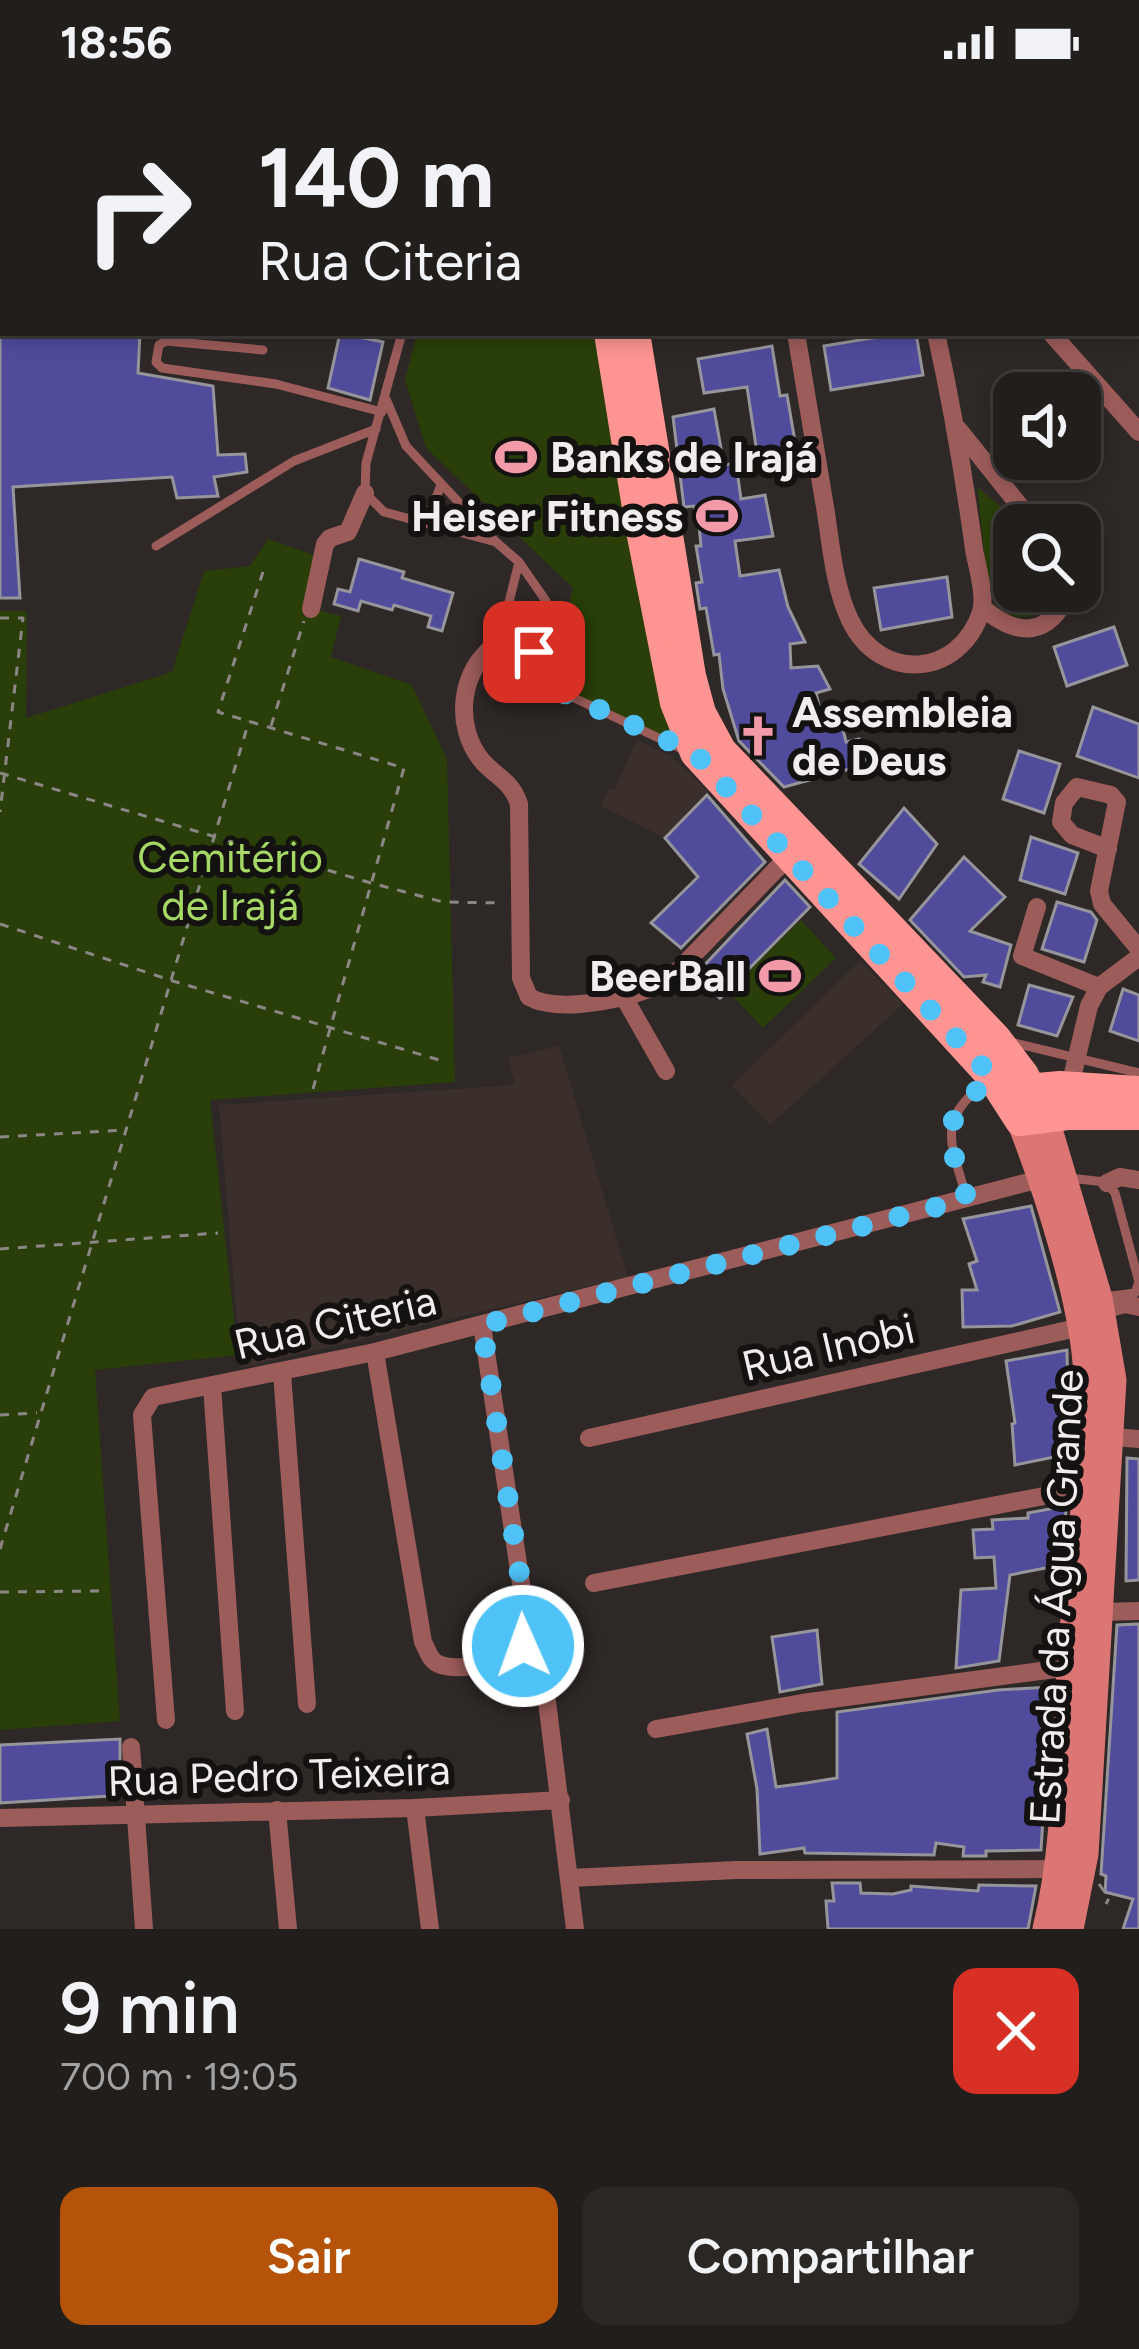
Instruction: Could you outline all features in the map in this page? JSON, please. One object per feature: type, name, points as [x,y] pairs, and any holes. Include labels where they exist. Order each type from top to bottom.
[{"type":"main road","name":"Estrada da Água Grande","points":[[622,336],[640,526],[675,704],[695,753],[1009,1086],[1055,1106],[1052,1179],[1094,1312],[1110,1346],[1126,1437],[1101,1612],[1085,1854],[1070,1929]]},
{"type":"main road","name":"Estrada da Água Grande","points":[[622,336],[707,728],[721,750],[996,1038],[1009,1086]]},
{"type":"main road","points":[[1009,1086],[1055,1106],[1139,1115]]},
{"type":"main road","points":[[1055,1106],[1139,1091]]},
{"type":"main road","name":"Estrada da Água Grande","points":[[1046,1929],[1059,1869],[1094,1312]]},
{"type":"street","points":[[796,336],[834,562],[850,620],[884,657],[917,666],[941,661],[958,647],[982,608],[956,426],[937,336]]},
{"type":"street","points":[[1055,336],[1139,432]]},
{"type":"street","points":[[956,426],[1018,504]]},
{"type":"street","points":[[311,609],[326,544],[348,532],[365,493]]},
{"type":"street","points":[[982,608],[999,621],[1026,629],[1047,624],[1059,612]]},
{"type":"street","points":[[499,642],[482,658],[462,705],[478,754],[507,780],[520,805],[521,978],[530,998],[550,1003],[625,999],[649,992],[669,980],[789,856]]},
{"type":"street","points":[[1055,1106],[1084,1018],[1100,987],[1139,953],[1102,904],[1100,878],[1108,849]]},
{"type":"street","points":[[1037,907],[1022,956],[1100,987]]},
{"type":"street","points":[[625,999],[666,1071]]},
{"type":"street","points":[[1107,1183],[1120,1178],[1139,1180]]},
{"type":"street","name":"Rua Citeria","points":[[166,1720],[142,1415],[153,1397],[375,1352],[1052,1179]]},
{"type":"street","name":"Rua Inobi","points":[[590,1438],[1125,1304],[1139,1307]]},
{"type":"street","points":[[375,1352],[423,1642],[431,1659],[441,1665],[481,1664],[514,1655],[528,1630],[482,1325]]},
{"type":"street","points":[[282,1373],[307,1704]]},
{"type":"street","points":[[212,1386],[235,1711]]},
{"type":"street","points":[[594,1583],[1085,1488]]},
{"type":"street","points":[[1101,1612],[1139,1610]]},
{"type":"street","points":[[656,1729],[773,1707],[1070,1667]]},
{"type":"street","points":[[547,1701],[575,1929]]},
{"type":"street","points":[[131,1748],[144,1929]]},
{"type":"street","name":"Rua Pedro Teixeira","points":[[0,1818],[561,1800]]},
{"type":"street","points":[[415,1808],[430,1929]]},
{"type":"street","points":[[277,1810],[288,1929]]},
{"type":"street","points":[[570,1879],[736,1870],[1059,1869]]},
{"type":"lane","points":[[401,336],[366,463],[365,493],[384,512],[496,542]]},
{"type":"lane","points":[[262,350],[166,341],[159,345],[156,362],[162,368],[276,384],[382,412]]},
{"type":"lane","points":[[386,399],[406,446],[518,562],[542,594],[547,609],[534,652],[526,660],[512,658],[499,642],[518,562]]},
{"type":"lane","points":[[156,546],[294,461],[376,429]]},
{"type":"lane","points":[[414,522],[432,508],[441,485]]},
{"type":"lane","points":[[548,686],[695,753]]},
{"type":"lane","points":[[996,1038],[1055,1106],[1139,1073]]},
{"type":"lane","points":[[967,1199],[950,1126],[960,1105],[1009,1086]]},
{"type":"lane","points":[[1052,1179],[1107,1183],[1115,1193],[1138,1289],[1094,1312]]},
{"type":"lane","points":[[1125,1232],[1139,1235]]},
{"type":"path","points":[[263,572],[218,712],[404,768],[313,1089]]},
{"type":"path","points":[[270,728],[311,609]]},
{"type":"path","points":[[0,618],[22,618],[0,812]]},
{"type":"path","points":[[0,1550],[249,721]]},
{"type":"path","points":[[3,774],[442,902],[520,903]]},
{"type":"path","points":[[0,924],[446,1062]]},
{"type":"path","points":[[0,1138],[125,1130]]},
{"type":"path","points":[[0,1249],[218,1233]]},
{"type":"path","points":[[0,1415],[39,1413]]},
{"type":"path","points":[[0,1592],[99,1591]]},
{"type":"shaded area","points":[[637,740],[671,756],[709,792],[665,838],[600,806],[609,789],[614,791]]},
{"type":"shaded area","points":[[860,961],[903,1004],[770,1125],[732,1085]]},
{"type":"shaded area","points":[[559,1046],[628,1277],[241,1368],[219,1105],[515,1085],[508,1058]]},
{"type":"green space","points":[[416,336],[609,336],[690,750],[549,682],[573,588],[426,448],[405,380]]},
{"type":"green space","points":[[977,487],[998,504],[993,504],[993,600]]},
{"type":"green space","name":"Cemitério de Irajá","points":[[268,539],[320,557],[311,609],[341,616],[331,657],[412,685],[447,759],[455,1082],[210,1100],[238,1355],[95,1370],[120,1721],[0,1730],[0,611],[27,611],[26,718],[172,672],[204,571],[250,566]]},
{"type":"green space","points":[[1004,612],[1041,612],[1027,616]]},
{"type":"green space","name":"BeerBall","points":[[801,920],[836,958],[763,1028],[728,991]]},
{"type":"building","points":[[0,336],[140,336],[138,373],[213,386],[218,455],[245,454],[247,472],[214,477],[218,496],[177,498],[172,477],[13,487],[20,598],[0,598]]},
{"type":"building","points":[[339,336],[383,342],[370,400],[328,388]]},
{"type":"building","points":[[916,336],[923,375],[831,390],[824,346]]},
{"type":"building","points":[[772,346],[780,396],[787,395],[798,459],[759,466],[747,387],[704,393],[698,359]]},
{"type":"building","points":[[714,409],[724,465],[736,463],[741,499],[765,495],[773,536],[735,541],[740,576],[779,570],[788,607],[805,642],[790,644],[791,668],[818,666],[830,689],[816,693],[823,722],[841,720],[846,742],[859,739],[868,764],[784,787],[739,741],[706,608],[700,609],[696,583],[702,582],[696,546],[701,546],[699,525],[694,506],[684,507],[673,417]]},
{"type":"building","points":[[359,559],[453,593],[442,631],[428,627],[431,616],[394,605],[392,610],[361,601],[358,611],[334,604],[338,589],[350,592]]},
{"type":"building","points":[[947,577],[952,617],[881,630],[874,588]]},
{"type":"building","points":[[1114,627],[1127,665],[1067,686],[1054,647]]},
{"type":"building","points":[[1093,707],[1139,724],[1139,778],[1077,756]]},
{"type":"building","points":[[1019,751],[1060,764],[1044,813],[1003,799]]},
{"type":"building","points":[[707,795],[765,862],[681,948],[651,923],[698,877],[665,838]]},
{"type":"building","points":[[904,808],[937,844],[899,899],[859,864]]},
{"type":"building","points":[[1031,837],[1078,853],[1065,894],[1020,880]]},
{"type":"building","points":[[964,857],[1005,897],[970,931],[1011,945],[1000,987],[983,982],[986,975],[964,977],[910,920]]},
{"type":"building","points":[[785,880],[810,907],[720,998],[696,974]]},
{"type":"building","points":[[1057,902],[1091,912],[1097,920],[1084,962],[1042,949]]},
{"type":"building","points":[[1029,985],[1073,997],[1057,1036],[1018,1025]]},
{"type":"building","points":[[1123,989],[1139,995],[1139,1041],[1110,1031]]},
{"type":"building","points":[[1031,1206],[1060,1312],[1012,1326],[963,1327],[962,1290],[977,1290],[969,1264],[977,1261],[963,1219]]},
{"type":"building","points":[[1067,1350],[1069,1454],[1015,1465],[1015,1423],[1006,1361]]},
{"type":"building","points":[[1127,1458],[1139,1459],[1139,1580],[1126,1581]]},
{"type":"building","points":[[1060,1507],[1066,1511],[1061,1565],[1010,1575],[999,1661],[956,1668],[961,1590],[996,1588],[994,1557],[975,1558],[973,1530],[993,1529],[992,1520],[1028,1518],[1028,1513]]},
{"type":"building","points":[[1139,1624],[1139,1929],[1123,1929],[1133,1899],[1105,1892],[1106,1876],[1101,1874],[1117,1625]]},
{"type":"building","points":[[817,1630],[822,1684],[780,1692],[772,1637]]},
{"type":"building","points":[[1051,1687],[1041,1850],[963,1856],[964,1847],[936,1843],[934,1855],[805,1853],[804,1848],[760,1854],[757,1789],[747,1734],[767,1729],[776,1787],[806,1783],[837,1778],[837,1712]]},
{"type":"building","points":[[120,1739],[120,1782],[110,1796],[0,1803],[0,1745]]},
{"type":"building","points":[[832,1883],[860,1883],[861,1893],[893,1894],[911,1890],[911,1886],[978,1891],[979,1885],[1036,1886],[1028,1929],[828,1929],[826,1901],[834,1901]]},
{"type":"place","name":"Banks de Irajá","points":[[516,457]]},
{"type":"place","name":"Heiser Fitness","points":[[717,516]]},
{"type":"place","name":"Assembleia de Deus","points":[[758,736]]},
{"type":"place","name":"BeerBall","points":[[780,976]]},
{"type":"route","points":[[523,1646],[528,1630],[482,1325],[967,1199],[950,1126],[968,1096],[993,1078],[695,753],[548,686],[534,652]]}]
